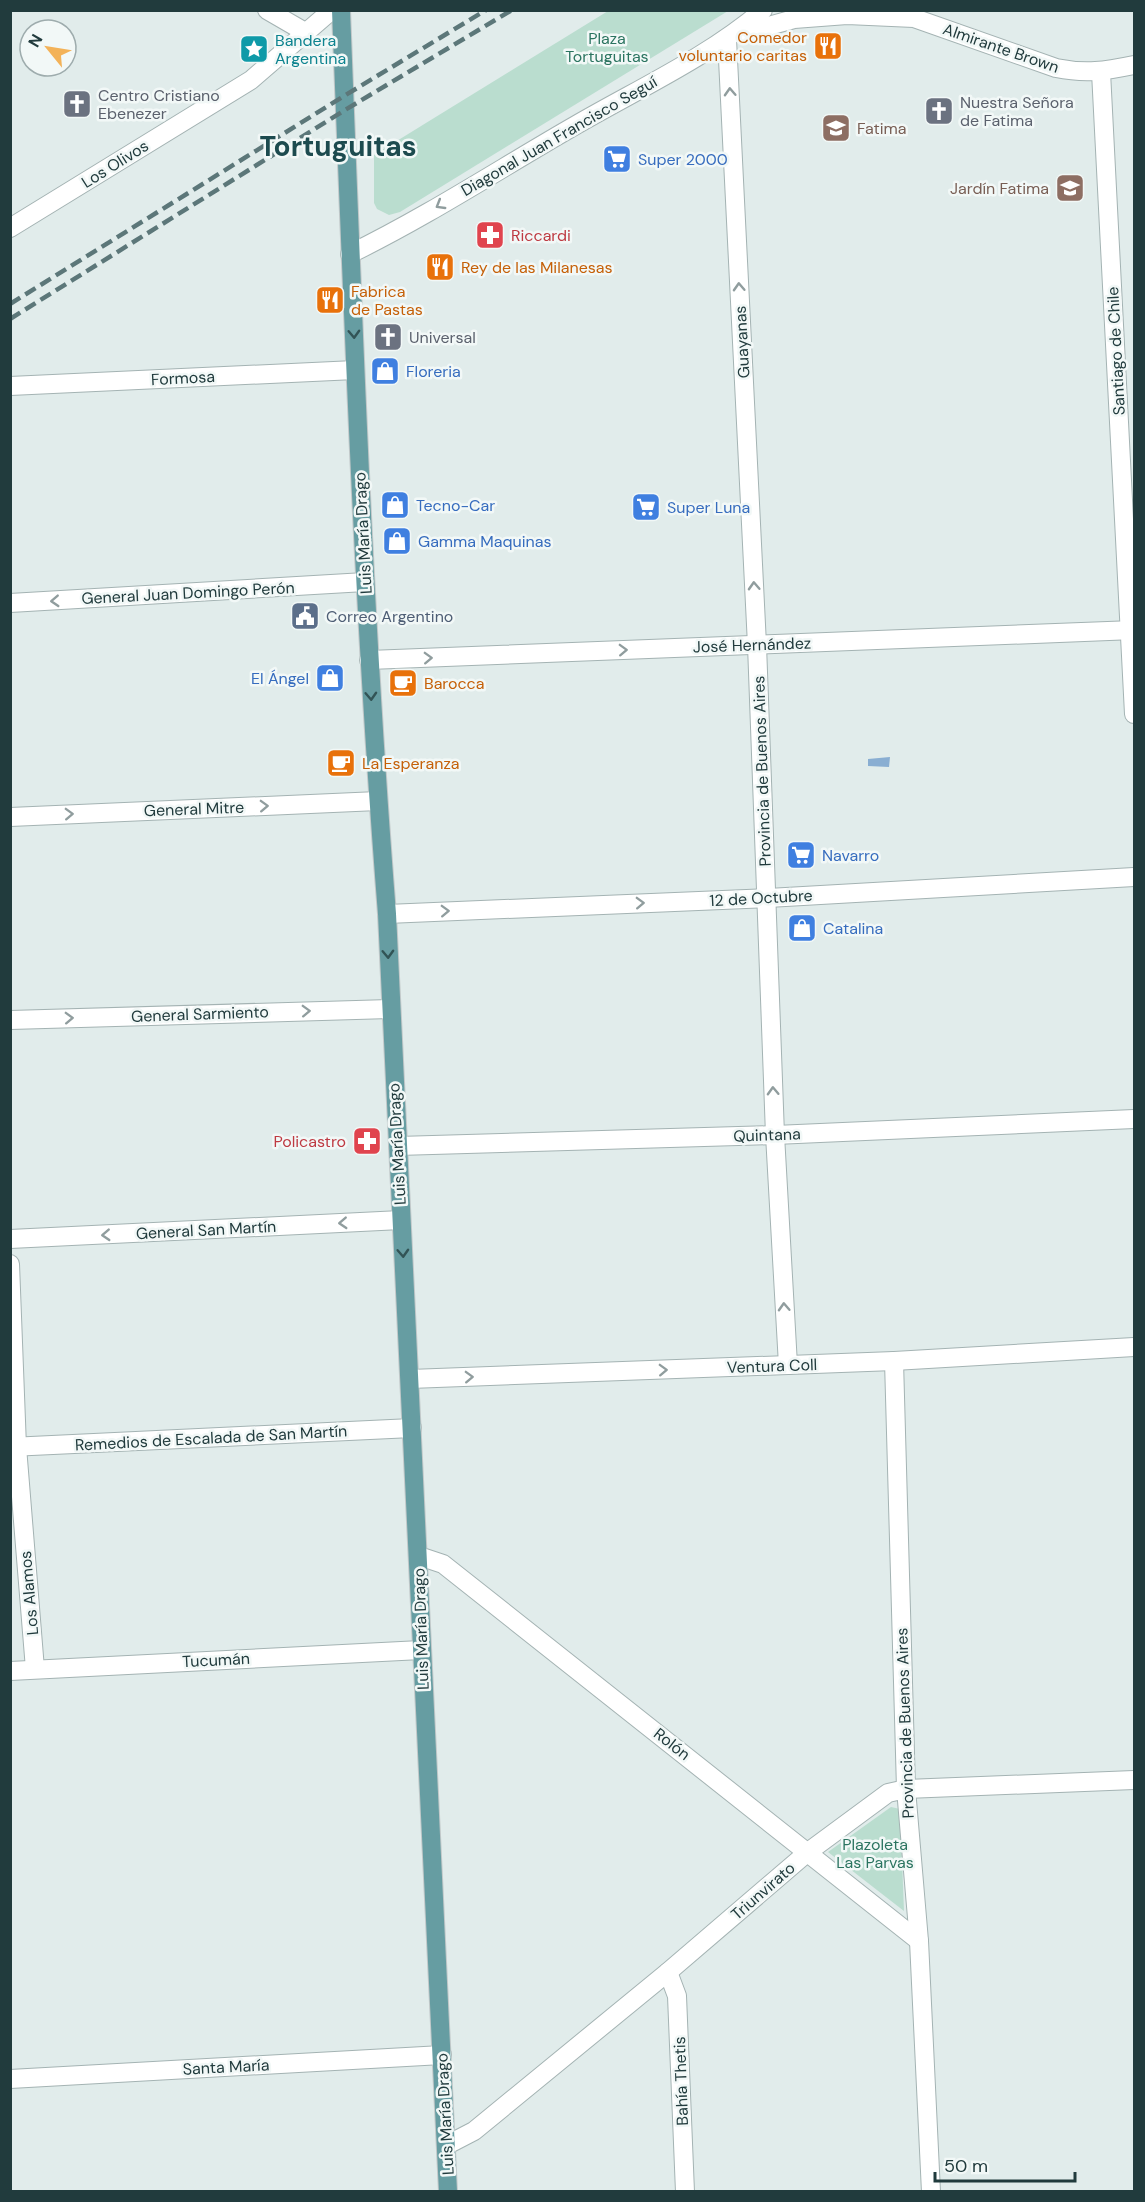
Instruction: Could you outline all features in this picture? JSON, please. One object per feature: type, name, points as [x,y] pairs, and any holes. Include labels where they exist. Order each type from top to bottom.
[{"type":"main road","name":"Luis María Drago","points":[[341,10],[365,582],[387,914],[448,2192]]},
{"type":"street","points":[[267,10],[305,32]]},
{"type":"street","name":"Los Olivos","points":[[10,228],[251,80],[332,10]]},
{"type":"street","name":"Diagonal Juan Francisco Seguí","points":[[350,254],[394,233],[529,152],[727,39],[763,10]]},
{"type":"street","name":"Almirante Brown","points":[[727,39],[765,25],[794,19],[912,14],[1056,68],[1077,72],[1101,72],[1134,65]]},
{"type":"street","name":"Guayanas","points":[[727,39],[757,645]]},
{"type":"street","name":"Santiago de Chile","points":[[1101,72],[1133,630],[1134,714]]},
{"type":"street","name":"Formosa","points":[[10,386],[355,370]]},
{"type":"street","name":"General Juan Domingo Perón","points":[[10,603],[365,582]]},
{"type":"street","name":"José Hernández","points":[[369,660],[1133,630]]},
{"type":"street","name":"Provincia de Buenos Aires","points":[[757,645],[775,1136],[788,1365]]},
{"type":"street","name":"General Mitre","points":[[10,817],[378,801]]},
{"type":"street","name":"12 de Octubre","points":[[387,914],[768,898],[1134,877]]},
{"type":"street","name":"General Sarmiento","points":[[10,1020],[390,1009]]},
{"type":"street","name":"Quintana","points":[[398,1146],[775,1136],[1134,1119]]},
{"type":"street","name":"General San Martín","points":[[10,1239],[401,1220]]},
{"type":"street","name":"Los Alamos","points":[[10,1264],[14,1447],[35,1669]]},
{"type":"street","name":"Ventura Coll","points":[[410,1379],[894,1361],[1134,1347]]},
{"type":"street","name":"Provincia de Buenos Aires","points":[[894,1361],[906,1789],[919,1941],[932,2192]]},
{"type":"street","name":"Remedios de Escalada de San Martín","points":[[14,1447],[412,1428]]},
{"type":"street","name":"Rolón","points":[[419,1556],[443,1563],[919,1941]]},
{"type":"street","name":"Tucumán","points":[[10,1671],[421,1650]]},
{"type":"street","name":"Triunvirato","points":[[447,2145],[474,2131],[808,1852],[888,1793],[906,1789],[1134,1780]]},
{"type":"street","name":"Bahía Thetis","points":[[668,1971],[677,1996],[685,2192]]},
{"type":"street","name":"Santa María","points":[[10,2079],[442,2055]]},
{"type":"green space","name":"Plaza Tortuguitas","points":[[608,11],[728,11],[400,212],[389,215],[377,209],[374,203],[374,155]]},
{"type":"green space","name":"Plazoleta Las Parvas","points":[[891,1807],[900,1809],[904,1911],[828,1852]]},
{"type":"water","points":[[890,757],[889,767],[868,766],[868,759]]},
{"type":"railway","points":[[10,304],[486,10]]},
{"type":"railway","points":[[10,319],[345,110],[512,10]]},
{"type":"place","name":"Comedor voluntario caritas","points":[[828,46]]},
{"type":"place","name":"Bandera Argentina","points":[[254,49]]},
{"type":"place","name":"Centro Cristiano Ebenezer","points":[[77,104]]},
{"type":"place","name":"Nuestra Señora de Fatima","points":[[939,111]]},
{"type":"place","name":"Fatima","points":[[836,128]]},
{"type":"place","name":"Super 2000","points":[[617,159]]},
{"type":"place","name":"Jardín Fatima","points":[[1070,188]]},
{"type":"place","name":"Riccardi","points":[[490,235]]},
{"type":"place","name":"Rey de las Milanesas","points":[[440,267]]},
{"type":"place","name":"Fabrica de Pastas","points":[[330,300]]},
{"type":"place","name":"Universal","points":[[388,337]]},
{"type":"place","name":"Floreria","points":[[385,371]]},
{"type":"place","name":"Tecno-Car","points":[[395,505]]},
{"type":"place","name":"Super Luna","points":[[646,507]]},
{"type":"place","name":"Gamma Maquinas","points":[[397,541]]},
{"type":"place","name":"Correo Argentino","points":[[305,616]]},
{"type":"place","name":"El Ángel","points":[[330,678]]},
{"type":"place","name":"Barocca","points":[[403,683]]},
{"type":"place","name":"La Esperanza","points":[[341,763]]},
{"type":"place","name":"Navarro","points":[[801,855]]},
{"type":"place","name":"Catalina","points":[[802,928]]},
{"type":"place","name":"Policastro","points":[[367,1141]]},
{"type":"district","name":"Tortuguitas","points":[[338,146]]}]
